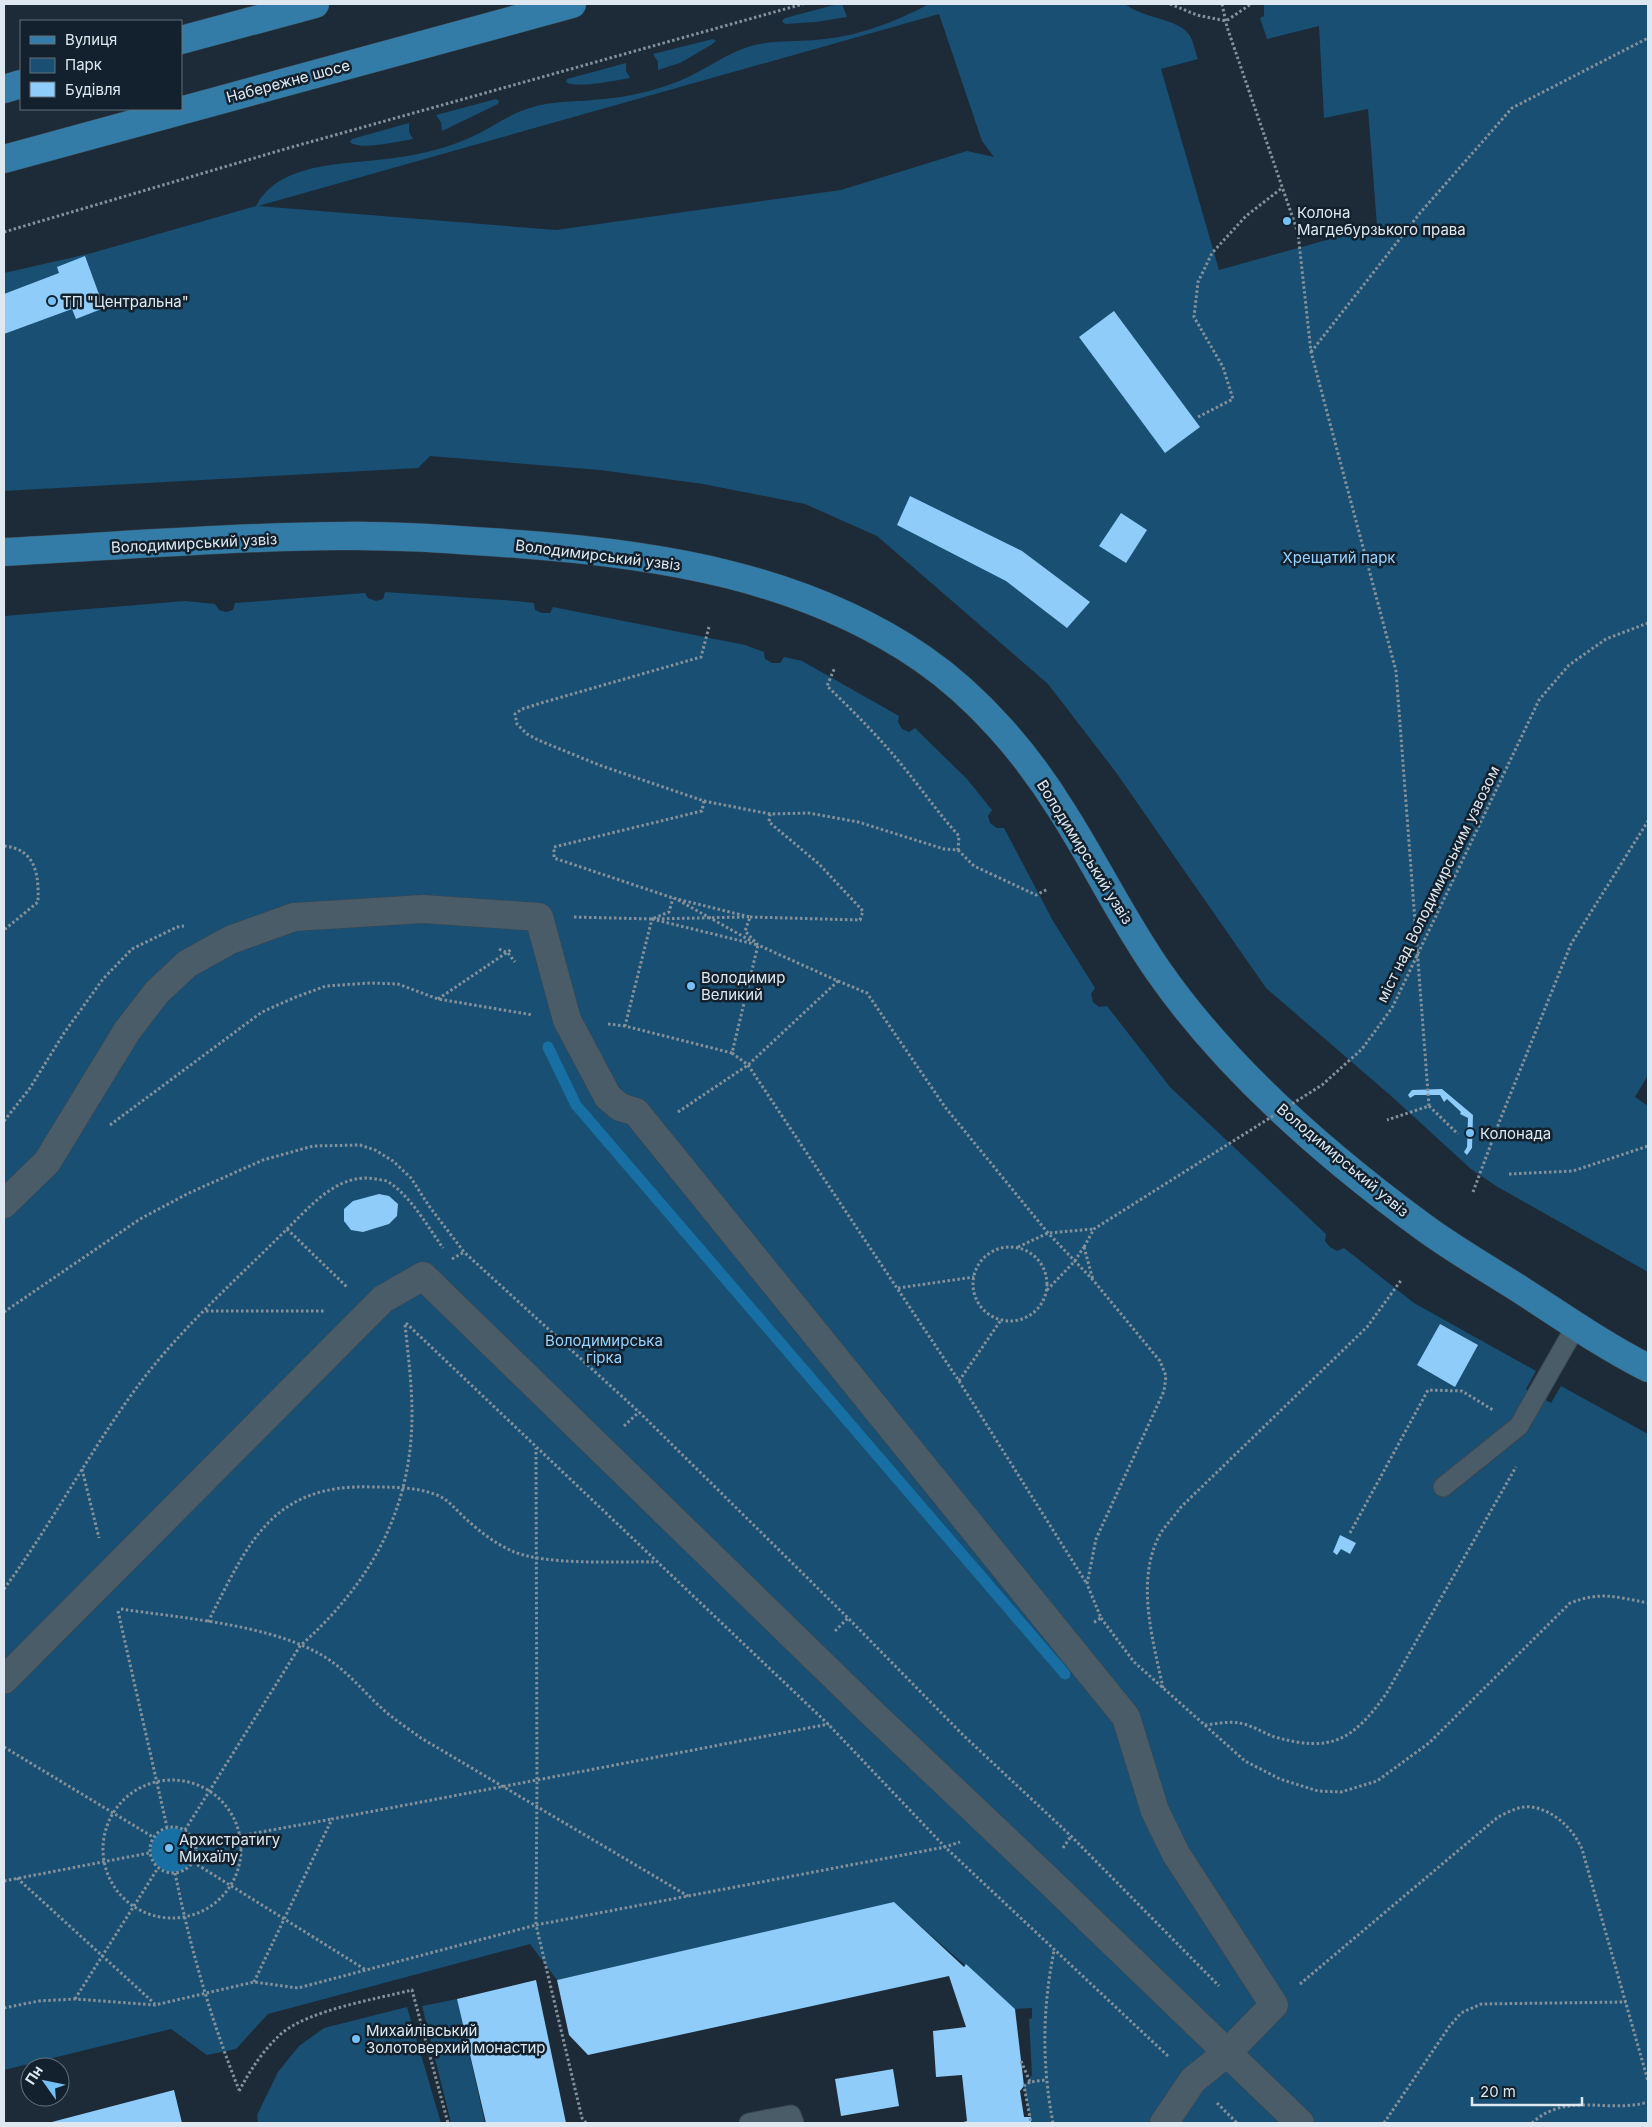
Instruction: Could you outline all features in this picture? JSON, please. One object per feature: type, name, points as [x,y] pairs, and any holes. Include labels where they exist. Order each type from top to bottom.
[{"type":"main road","points":[[182,40],[315,4]]},
{"type":"main road","name":"Набережне шосе","points":[[4,159],[572,4]]},
{"type":"main road","points":[[4,89],[20,84]]},
{"type":"main road","name":"Володимирський узвіз","points":[[4,552],[343,536],[479,542],[564,548],[662,559],[755,582],[833,608],[876,630],[925,660],[969,697],[1014,746],[1060,807],[1160,973],[1217,1044],[1293,1121],[1356,1175],[1425,1228],[1576,1326],[1648,1368]]},
{"type":"street","points":[[4,1204],[47,1162],[127,1031],[157,992],[187,964],[230,940],[294,917],[423,909],[539,917],[567,1020],[608,1098],[620,1108],[636,1112],[1126,1717],[1154,1811],[1266,2015],[1228,2052],[1193,2080],[1164,2123]]},
{"type":"street","points":[[4,1680],[378,1305],[423,1276],[871,1712],[1300,2123]]},
{"type":"lane","points":[[1443,1487],[1519,1426],[1576,1326]]},
{"type":"lane","points":[[750,2123],[792,2114],[794,2123]]},
{"type":"path","points":[[4,232],[285,149],[803,4]]},
{"type":"path","points":[[1170,4],[1197,15],[1226,20],[1252,4]]},
{"type":"path","points":[[1222,4],[1298,233],[1311,352],[1396,671],[1428,1106],[1458,1134]]},
{"type":"path","points":[[1311,352],[1420,213],[1512,108],[1648,38]]},
{"type":"path","points":[[1198,417],[1234,399],[1223,367],[1194,317],[1198,282],[1212,253],[1246,216],[1282,188]]},
{"type":"path","name":"міст над Володимирським узвозом","points":[[1047,1290],[1074,1262],[1094,1229],[1322,1085],[1362,1049],[1392,1008],[1540,700],[1569,665],[1606,639],[1648,623]]},
{"type":"path","points":[[709,628],[701,657],[522,709],[515,714],[517,724],[527,734],[538,740],[599,765],[704,801],[770,814],[809,814],[858,822],[944,849],[958,850],[974,866],[1036,894],[1048,889]]},
{"type":"path","points":[[835,667],[827,686],[869,726],[959,836],[958,850]]},
{"type":"path","points":[[704,801],[702,811],[554,847],[554,858],[673,898],[750,917]]},
{"type":"path","points":[[438,999],[508,953],[539,917],[652,919],[750,917],[860,920],[863,911],[819,864],[769,822],[770,814]]},
{"type":"path","points":[[1473,1192],[1571,944],[1648,821]]},
{"type":"path","points":[[4,846],[14,847],[31,858],[38,882],[38,902],[4,930]]},
{"type":"path","points":[[673,898],[758,945],[867,993],[945,1107],[1048,1233],[1093,1280],[1160,1361],[1166,1376],[1164,1391],[1096,1538],[1087,1584]]},
{"type":"path","points":[[652,919],[669,912],[673,898]]},
{"type":"path","points":[[750,917],[745,931],[758,945]]},
{"type":"path","points":[[652,919],[758,945]]},
{"type":"path","points":[[625,1026],[652,919]]},
{"type":"path","points":[[491,944],[508,953],[521,968]]},
{"type":"path","points":[[732,1053],[758,945]]},
{"type":"path","points":[[636,1112],[659,1116],[682,1112],[748,1065],[838,981]]},
{"type":"path","points":[[105,1129],[228,1035],[262,1012],[326,986],[370,983],[398,984],[438,999],[567,1020],[625,1026],[732,1053],[748,1065],[959,1380],[1087,1584],[1101,1618],[1134,1662],[1245,1761],[1280,1780],[1318,1791],[1341,1792],[1376,1780],[1429,1743],[1570,1603],[1591,1595],[1613,1596],[1648,1604]]},
{"type":"path","points":[[1387,1120],[1428,1106]]},
{"type":"path","points":[[4,1312],[140,1219],[189,1193],[255,1164],[313,1146],[360,1145],[375,1150],[392,1161],[411,1178],[429,1206],[464,1252],[638,1412],[848,1618],[963,1735],[1266,2015],[1498,1817],[1515,1809],[1531,1806],[1550,1813],[1561,1821],[1576,1836],[1579,1842],[1648,2081]]},
{"type":"path","points":[[1508,1174],[1572,1171],[1648,1146]]},
{"type":"path","points":[[4,1589],[31,1553],[82,1469],[146,1376],[173,1342],[325,1192],[342,1182],[368,1178],[389,1182],[406,1197],[452,1260]]},
{"type":"path","points":[[287,1229],[378,1305],[405,1322],[828,1724],[945,1847],[1237,2123]]},
{"type":"path","points":[[1017,1247],[1048,1233],[1094,1229]]},
{"type":"path","points":[[1017,1247],[1028,1251],[1040,1263],[1047,1279],[1047,1290],[1042,1302],[1035,1311],[1025,1318],[1013,1321],[1001,1320],[991,1316],[979,1304],[973,1288],[974,1277],[977,1266],[994,1250],[1017,1247]]},
{"type":"path","points":[[1084,1247],[1093,1280]]},
{"type":"path","points":[[898,1288],[974,1277]]},
{"type":"path","points":[[1163,1689],[1147,1610],[1150,1559],[1162,1532],[1182,1507],[1367,1328],[1402,1279]]},
{"type":"path","points":[[205,1311],[378,1305]]},
{"type":"path","points":[[959,1380],[1001,1320]]},
{"type":"path","points":[[185,1830],[300,1646],[324,1625],[364,1577],[381,1549],[393,1521],[409,1453],[412,1415],[405,1322]]},
{"type":"path","points":[[1350,1533],[1428,1390],[1462,1391],[1519,1426]]},
{"type":"path","points":[[536,1448],[536,1925],[582,2118],[586,2123]]},
{"type":"path","points":[[1204,1725],[1238,1723],[1274,1736],[1308,1744],[1328,1743],[1353,1733],[1370,1716],[1386,1694],[1518,1464]]},
{"type":"path","points":[[82,1469],[109,1575]]},
{"type":"path","points":[[208,1622],[247,1548],[263,1527],[286,1508],[309,1494],[333,1487],[418,1489],[438,1495],[452,1504],[484,1534],[512,1551],[537,1560],[656,1562]]},
{"type":"path","points":[[167,1827],[117,1608],[208,1622],[266,1634],[318,1652],[340,1666],[387,1713],[421,1738],[688,1896]]},
{"type":"path","points":[[1065,1641],[1101,1618]]},
{"type":"path","points":[[195,1844],[504,1787],[828,1724],[871,1712]]},
{"type":"path","points":[[4,1746],[153,1837]]},
{"type":"path","points":[[177,1779],[194,1782],[210,1790],[224,1802],[234,1818],[240,1836],[241,1853],[238,1870],[231,1886],[218,1900],[202,1911],[184,1917],[167,1918],[150,1914],[134,1906],[120,1894],[110,1879],[104,1862],[103,1845],[106,1828],[113,1813],[125,1798],[141,1787],[158,1781],[177,1779]]},
{"type":"path","points":[[254,1982],[332,1819]]},
{"type":"path","points":[[167,1827],[185,1830],[190,1834],[195,1844],[196,1850],[193,1862],[186,1870],[169,1874],[158,1868],[149,1853],[153,1837],[167,1827]]},
{"type":"path","points":[[4,2008],[39,2002],[76,1999],[155,2005],[254,1982],[298,1988],[536,1925],[945,1847],[996,1830]]},
{"type":"path","points":[[4,1881],[149,1853]]},
{"type":"path","points":[[193,1862],[366,1970]]},
{"type":"path","points":[[76,1999],[158,1868]]},
{"type":"path","points":[[176,1873],[184,1917],[206,1994],[224,2053],[239,2091],[259,2057],[284,2032],[316,2016],[412,1990],[448,2123]]},
{"type":"path","points":[[17,1878],[155,2005]]},
{"type":"path","points":[[1052,2123],[1045,2080],[1044,2016],[1054,1951]]},
{"type":"path","points":[[1384,2123],[1461,2013],[1481,2004],[1626,2002]]},
{"type":"path","points":[[1021,2061],[1030,2082]]},
{"type":"path","points":[[1031,2123],[1024,2086],[1030,2082],[1045,2080]]},
{"type":"path","points":[[1532,2123],[1542,2114],[1555,2108],[1591,2105],[1634,2107],[1648,2102]]},
{"type":"green space","points":[[842,4],[847,17],[785,24],[782,21],[785,18]]},
{"type":"green space","name":"Хрещатий парк","points":[[929,4],[1125,4],[1185,30],[1190,36],[1198,59],[1161,69],[1219,270],[1377,226],[1368,109],[1324,118],[1319,26],[1267,39],[1260,18],[1264,16],[1264,4],[1648,4],[1648,1075],[1635,1097],[1648,1106],[1648,1272],[1496,1186],[1471,1169],[1390,1095],[1266,988],[1115,771],[1048,684],[877,536],[805,504],[703,484],[600,470],[430,456],[418,468],[4,491],[4,273],[92,253],[256,206],[265,193],[276,183],[305,170],[431,151],[469,138],[516,113],[533,107],[555,103],[613,98],[664,87],[684,79],[744,48],[762,43],[845,36],[888,23]],"holes":[[[939,14],[982,141],[994,157],[967,151],[841,190],[556,230],[258,206]]]},
{"type":"green space","points":[[713,39],[716,41],[711,45],[680,63],[658,70],[658,62],[653,54]]},
{"type":"green space","points":[[626,63],[626,71],[630,78],[578,85],[566,82],[567,79]]},
{"type":"green space","points":[[496,99],[499,101],[498,104],[442,131],[441,122],[436,115]]},
{"type":"green space","points":[[409,123],[409,132],[413,139],[370,146],[354,145],[350,142],[352,139]]},
{"type":"green space","name":"Володимирська гірка","points":[[385,592],[534,603],[535,610],[542,613],[550,613],[553,607],[745,645],[764,652],[765,659],[772,663],[780,663],[784,657],[802,661],[899,716],[898,722],[902,729],[909,732],[915,728],[967,779],[992,810],[988,816],[990,823],[997,828],[1004,828],[1053,921],[1095,988],[1091,994],[1093,1002],[1099,1007],[1107,1006],[1170,1087],[1326,1234],[1325,1241],[1330,1247],[1337,1251],[1344,1248],[1414,1303],[1536,1371],[1526,1389],[1551,1403],[1561,1386],[1648,1434],[1648,2123],[1031,2123],[1024,2086],[1032,2075],[1029,2019],[1032,2018],[1032,2008],[1015,2009],[894,1903],[557,1980],[530,1944],[268,2014],[236,2049],[207,2055],[171,2029],[57,2057],[20,2057],[20,2066],[4,2070],[4,616],[185,601],[215,604],[219,610],[226,612],[233,610],[235,603],[365,593],[368,598],[376,601],[383,599]]},
{"type":"green space","points":[[457,1999],[485,2123],[451,2123],[422,2006]]},
{"type":"green space","points":[[407,2007],[441,2123],[258,2123],[257,2115],[278,2072],[299,2046],[324,2028]]},
{"type":"shaded area","points":[[177,1828],[189,1834],[194,1841],[194,1859],[189,1866],[182,1871],[169,1872],[157,1866],[152,1859],[151,1846],[157,1834],[164,1829]]},
{"type":"building","name":"ТП \"Центральна\"","points":[[85,256],[104,308],[76,319],[72,309],[4,334],[4,294],[59,273],[57,267]]},
{"type":"building","points":[[1114,311],[1200,427],[1165,453],[1079,337]]},
{"type":"building","points":[[910,496],[1022,551],[1090,602],[1067,628],[1006,581],[897,525]]},
{"type":"building","points":[[1121,513],[1147,530],[1126,563],[1099,546]]},
{"type":"building","name":"Колонада","points":[[1442,1089],[1473,1115],[1472,1148],[1467,1155],[1464,1152],[1467,1147],[1468,1118],[1460,1114],[1461,1112],[1447,1099],[1444,1102],[1440,1095],[1415,1095],[1410,1098],[1408,1095],[1412,1090]]},
{"type":"building","points":[[379,1194],[389,1196],[398,1204],[397,1216],[389,1224],[363,1232],[351,1230],[344,1221],[344,1209],[353,1201]]},
{"type":"building","points":[[1440,1324],[1478,1345],[1455,1387],[1417,1365]]},
{"type":"building","points":[[1340,1535],[1356,1543],[1350,1554],[1341,1549],[1337,1555],[1333,1552]]},
{"type":"building","points":[[894,1902],[964,1967],[966,1964],[1015,2009],[1024,2086],[1020,2091],[1024,2117],[1031,2117],[1031,2123],[960,2123],[967,2121],[962,2075],[936,2077],[933,2031],[966,2027],[949,1976],[588,2055],[569,2035],[557,1980]]},
{"type":"building","points":[[536,1980],[566,2123],[486,2123],[457,1999]]},
{"type":"building","points":[[893,2069],[899,2106],[841,2116],[835,2079]]},
{"type":"building","points":[[174,2090],[182,2123],[48,2123]]},
{"type":"waterway","points":[[548,1047],[576,1105],[1065,1674]]},
{"type":"place","name":"Колона Магдебурзького права","points":[[1287,221]]},
{"type":"place","name":"ТП \"Центральна\"","points":[[52,301]]},
{"type":"place","name":"Володимир Великий","points":[[691,986]]},
{"type":"place","name":"Колонада","points":[[1470,1133]]},
{"type":"place","name":"Архистратигу Михаїлу","points":[[169,1848]]},
{"type":"place","name":"Михайлівський Золотоверхий монастир","points":[[356,2039]]}]
